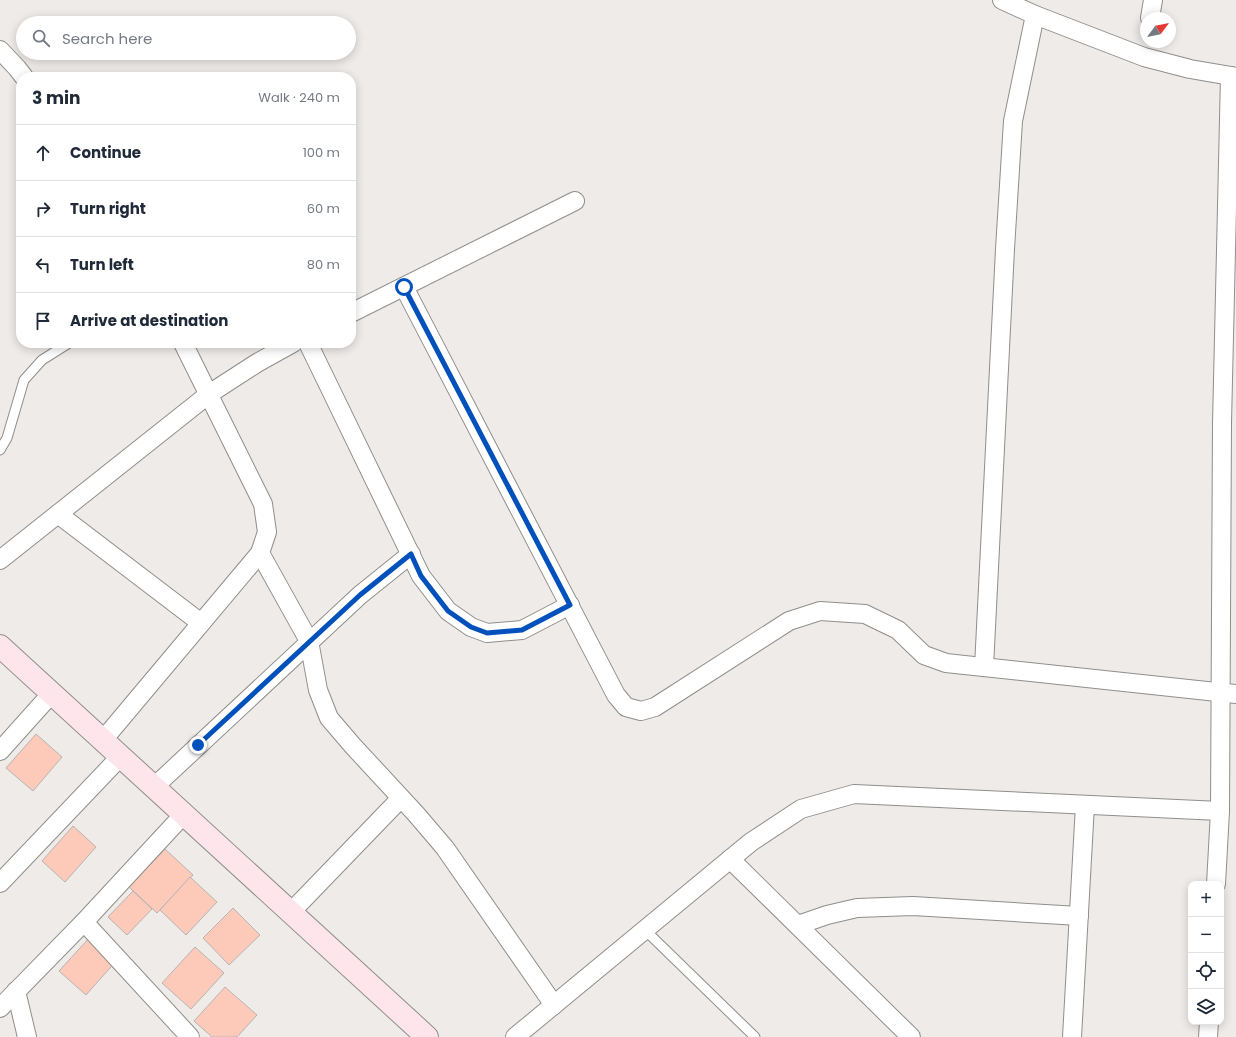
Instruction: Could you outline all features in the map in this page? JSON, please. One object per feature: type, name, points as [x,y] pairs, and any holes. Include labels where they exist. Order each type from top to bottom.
[{"type":"street","points":[[1002,0],[1035,15],[1145,50],[1190,69],[1233,76],[1222,416],[1229,578],[1229,693],[1216,881]]},
{"type":"street","points":[[1151,12],[1153,0]]},
{"type":"street","points":[[984,667],[1005,249],[1014,121],[1035,15]]},
{"type":"street","points":[[0,50],[20,72]]},
{"type":"street","points":[[356,311],[575,201]]},
{"type":"street","points":[[404,287],[616,695],[626,708],[640,711],[655,707],[789,621],[820,611],[865,614],[898,630],[924,655],[946,663],[1229,693]]},
{"type":"street","points":[[104,740],[260,553],[267,532],[263,504],[186,348]]},
{"type":"street","points":[[0,560],[209,394],[257,363],[284,348]]},
{"type":"street","points":[[310,348],[421,576],[448,611],[471,627],[487,633],[522,630],[570,605]]},
{"type":"street","points":[[58,514],[201,623]]},
{"type":"street","points":[[260,553],[309,642],[318,690],[329,718],[445,848],[554,1005]]},
{"type":"street","points":[[154,787],[360,595],[411,554]]},
{"type":"street","points":[[0,646],[427,1037]]},
{"type":"street","points":[[0,751],[52,693]]},
{"type":"street","points":[[0,882],[121,756]]},
{"type":"street","points":[[516,1037],[751,842],[801,809],[854,794],[1220,811]]},
{"type":"street","points":[[291,912],[400,798]]},
{"type":"street","points":[[1072,1037],[1085,805]]},
{"type":"street","points":[[0,1008],[84,922],[184,814]]},
{"type":"street","points":[[730,859],[911,1037]]},
{"type":"street","points":[[798,925],[827,915],[857,908],[913,906],[1079,916]]},
{"type":"street","points":[[84,922],[190,1037]]},
{"type":"street","points":[[16,991],[27,1037]]},
{"type":"street","points":[[1208,1037],[1209,1025]]},
{"type":"lane","points":[[0,450],[7,438],[24,380],[42,360],[61,348]]},
{"type":"lane","points":[[645,930],[755,1037]]},
{"type":"building","points":[[36,734],[62,757],[33,791],[6,768]]},
{"type":"building","points":[[73,826],[96,847],[65,882],[42,861]]},
{"type":"building","points":[[165,849],[193,875],[157,913],[129,887]]},
{"type":"building","points":[[190,877],[217,902],[186,935],[160,910]]},
{"type":"building","points":[[133,891],[152,909],[127,935],[108,917]]},
{"type":"building","points":[[233,908],[260,935],[229,965],[203,938]]},
{"type":"building","points":[[91,936],[117,960],[86,995],[59,971]]},
{"type":"building","points":[[195,947],[224,973],[191,1009],[162,983]]},
{"type":"building","points":[[225,987],[257,1015],[237,1037],[212,1037],[194,1021]]},
{"type":"route","points":[[198,745],[360,595],[411,554],[421,576],[448,611],[471,627],[487,633],[522,630],[570,605],[404,287]]}]
